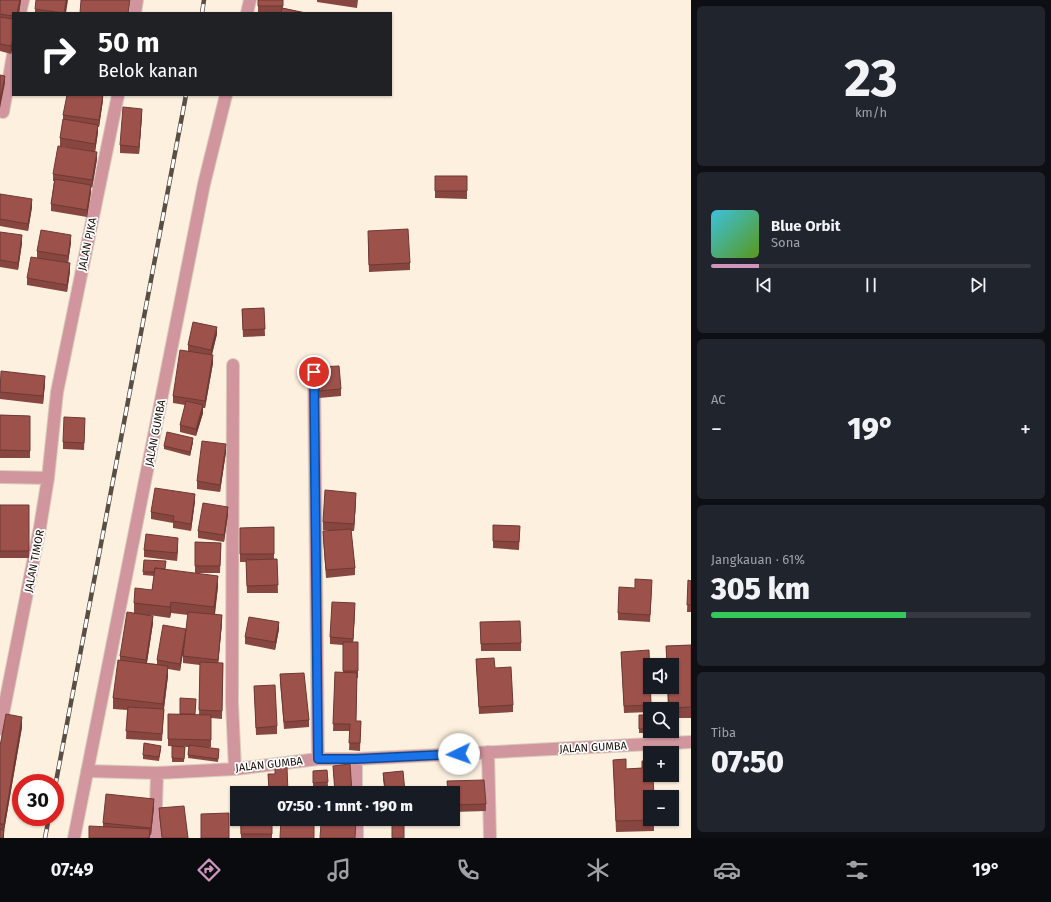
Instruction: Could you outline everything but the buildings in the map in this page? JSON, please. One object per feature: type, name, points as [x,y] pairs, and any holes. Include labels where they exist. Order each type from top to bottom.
[{"type":"street","points":[[20,12],[23,0]]},
{"type":"street","points":[[135,12],[137,0]]},
{"type":"street","points":[[246,12],[250,0]]},
{"type":"street","points":[[3,112],[12,60]]},
{"type":"street","name":"JALAN PJKA","points":[[57,392],[118,96]]},
{"type":"street","name":"JALAN GUMBA","points":[[74,838],[152,453],[204,184],[226,96]]},
{"type":"street","points":[[232,365],[232,703],[235,768]]},
{"type":"street","points":[[314,372],[318,759]]},
{"type":"street","name":"JALAN TIMOR","points":[[0,725],[40,527],[48,478],[57,392]]},
{"type":"street","points":[[0,477],[48,478]]},
{"type":"street","name":"JALAN GUMBA","points":[[87,771],[158,773],[235,768],[318,759],[356,759],[691,742]]},
{"type":"street","points":[[488,752],[490,838]]},
{"type":"street","points":[[356,759],[356,786]]},
{"type":"street","points":[[155,838],[158,773]]},
{"type":"street","points":[[357,826],[357,838]]},
{"type":"railway","points":[[202,12],[204,0]]},
{"type":"railway","points":[[57,774],[186,96]]},
{"type":"railway","points":[[45,838],[47,826]]},
{"type":"route","points":[[314,372],[318,759],[356,759],[459,754]]}]
